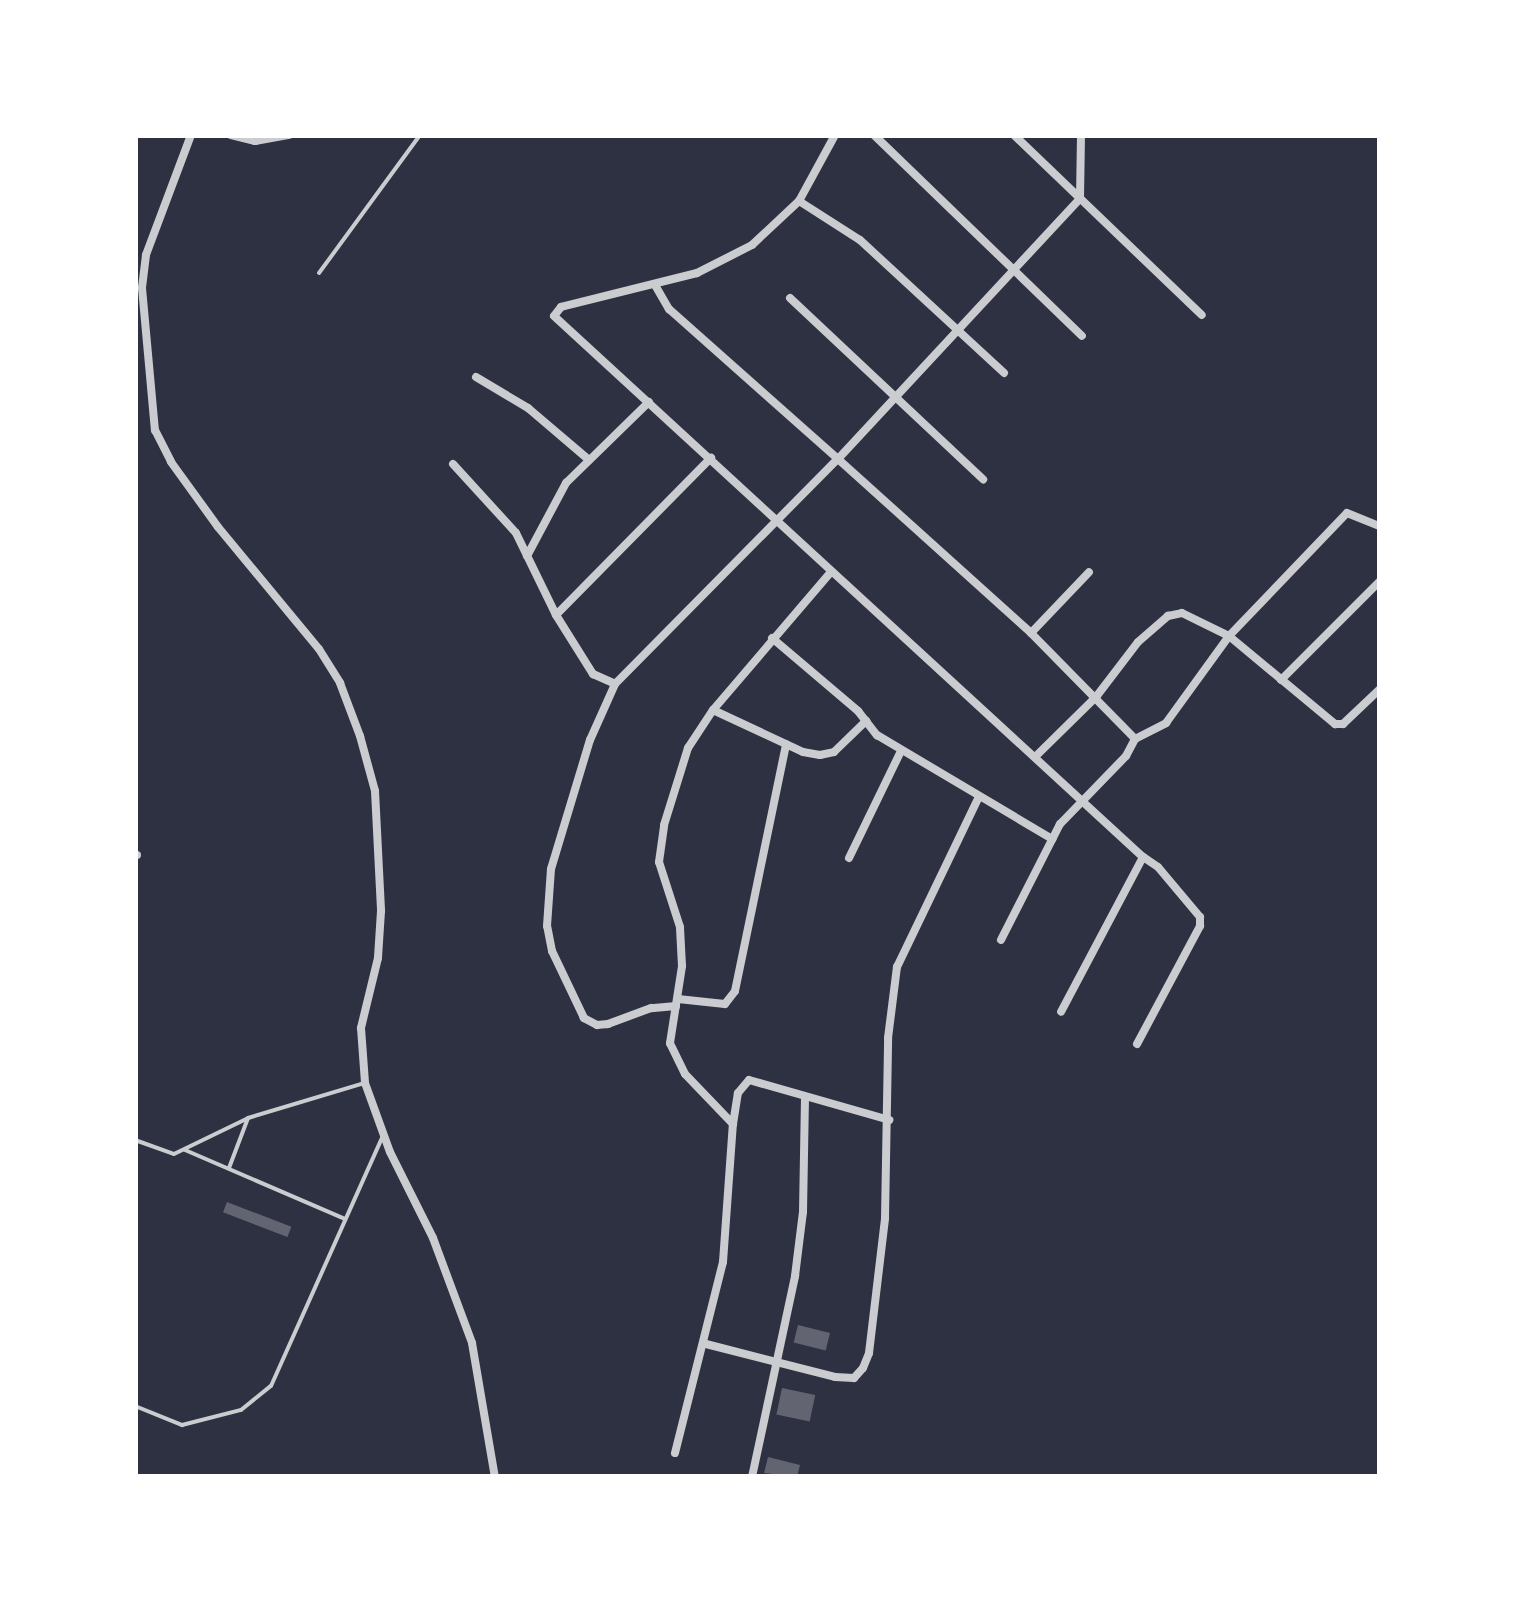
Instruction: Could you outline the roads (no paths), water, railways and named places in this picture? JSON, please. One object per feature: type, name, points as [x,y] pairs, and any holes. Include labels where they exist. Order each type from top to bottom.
[{"type":"street","points":[[191,135],[146,255],[142,288],[155,430],[171,462],[218,527],[319,650],[340,682],[360,736],[374,791],[381,911],[378,958],[361,1028],[365,1083],[383,1136],[434,1238],[466,1326],[487,1410],[495,1477]]},
{"type":"street","points":[[232,135],[256,141],[289,135]]},
{"type":"street","points":[[836,135],[799,201],[752,245],[726,260],[655,285],[554,313],[556,320],[1158,868],[1200,917],[1200,926],[1138,1044]]},
{"type":"street","points":[[874,135],[1082,336]]},
{"type":"street","points":[[1014,135],[1202,315]]},
{"type":"street","points":[[786,744],[732,999],[725,1004],[677,1002],[608,1024],[591,1024],[584,1018],[552,951],[546,900],[550,870],[590,740],[615,684],[838,458],[955,328],[1080,199],[1081,135]]},
{"type":"street","points":[[799,201],[844,226],[1004,373]]},
{"type":"street","points":[[655,285],[669,309],[1031,633],[1136,739]]},
{"type":"street","points":[[790,298],[896,393],[983,479]]},
{"type":"street","points":[[476,378],[528,408],[589,460]]},
{"type":"street","points":[[527,556],[560,492],[649,402]]},
{"type":"street","points":[[556,615],[711,458]]},
{"type":"street","points":[[452,464],[489,498],[527,556],[556,615],[593,674],[615,684]]},
{"type":"street","points":[[1002,940],[1052,840],[1081,799],[1126,756],[1136,739],[1166,724],[1229,636],[1347,513],[1380,526]]},
{"type":"street","points":[[733,1124],[685,1074],[670,1043],[682,966],[680,927],[659,862],[674,781],[688,748],[712,710],[830,572]]},
{"type":"street","points":[[1031,633],[1089,572]]},
{"type":"street","points":[[1282,680],[1380,581]]},
{"type":"street","points":[[1036,757],[1096,697],[1138,642],[1168,616],[1182,613],[1229,636],[1336,724],[1342,724],[1380,689]]},
{"type":"street","points":[[772,638],[877,735],[1052,840]]},
{"type":"street","points":[[712,710],[803,752],[834,752],[866,722]]},
{"type":"street","points":[[849,858],[902,751]]},
{"type":"street","points":[[706,1344],[777,1365],[854,1378],[863,1368],[869,1352],[880,1266],[889,1120],[888,1038],[897,967],[978,798]]},
{"type":"street","points":[[1062,1012],[1143,857]]},
{"type":"street","points":[[675,1453],[706,1344],[729,1230],[733,1124],[742,1082],[760,1082],[889,1120]]},
{"type":"street","points":[[752,1477],[800,1245],[804,1098]]},
{"type":"lane","points":[[319,272],[420,135]]},
{"type":"lane","points":[[135,1140],[174,1154],[248,1118],[365,1083]]},
{"type":"lane","points":[[229,1168],[248,1118]]},
{"type":"lane","points":[[135,1406],[182,1425],[209,1421],[256,1400],[271,1386],[383,1136]]},
{"type":"lane","points":[[185,1150],[345,1219]]}]
